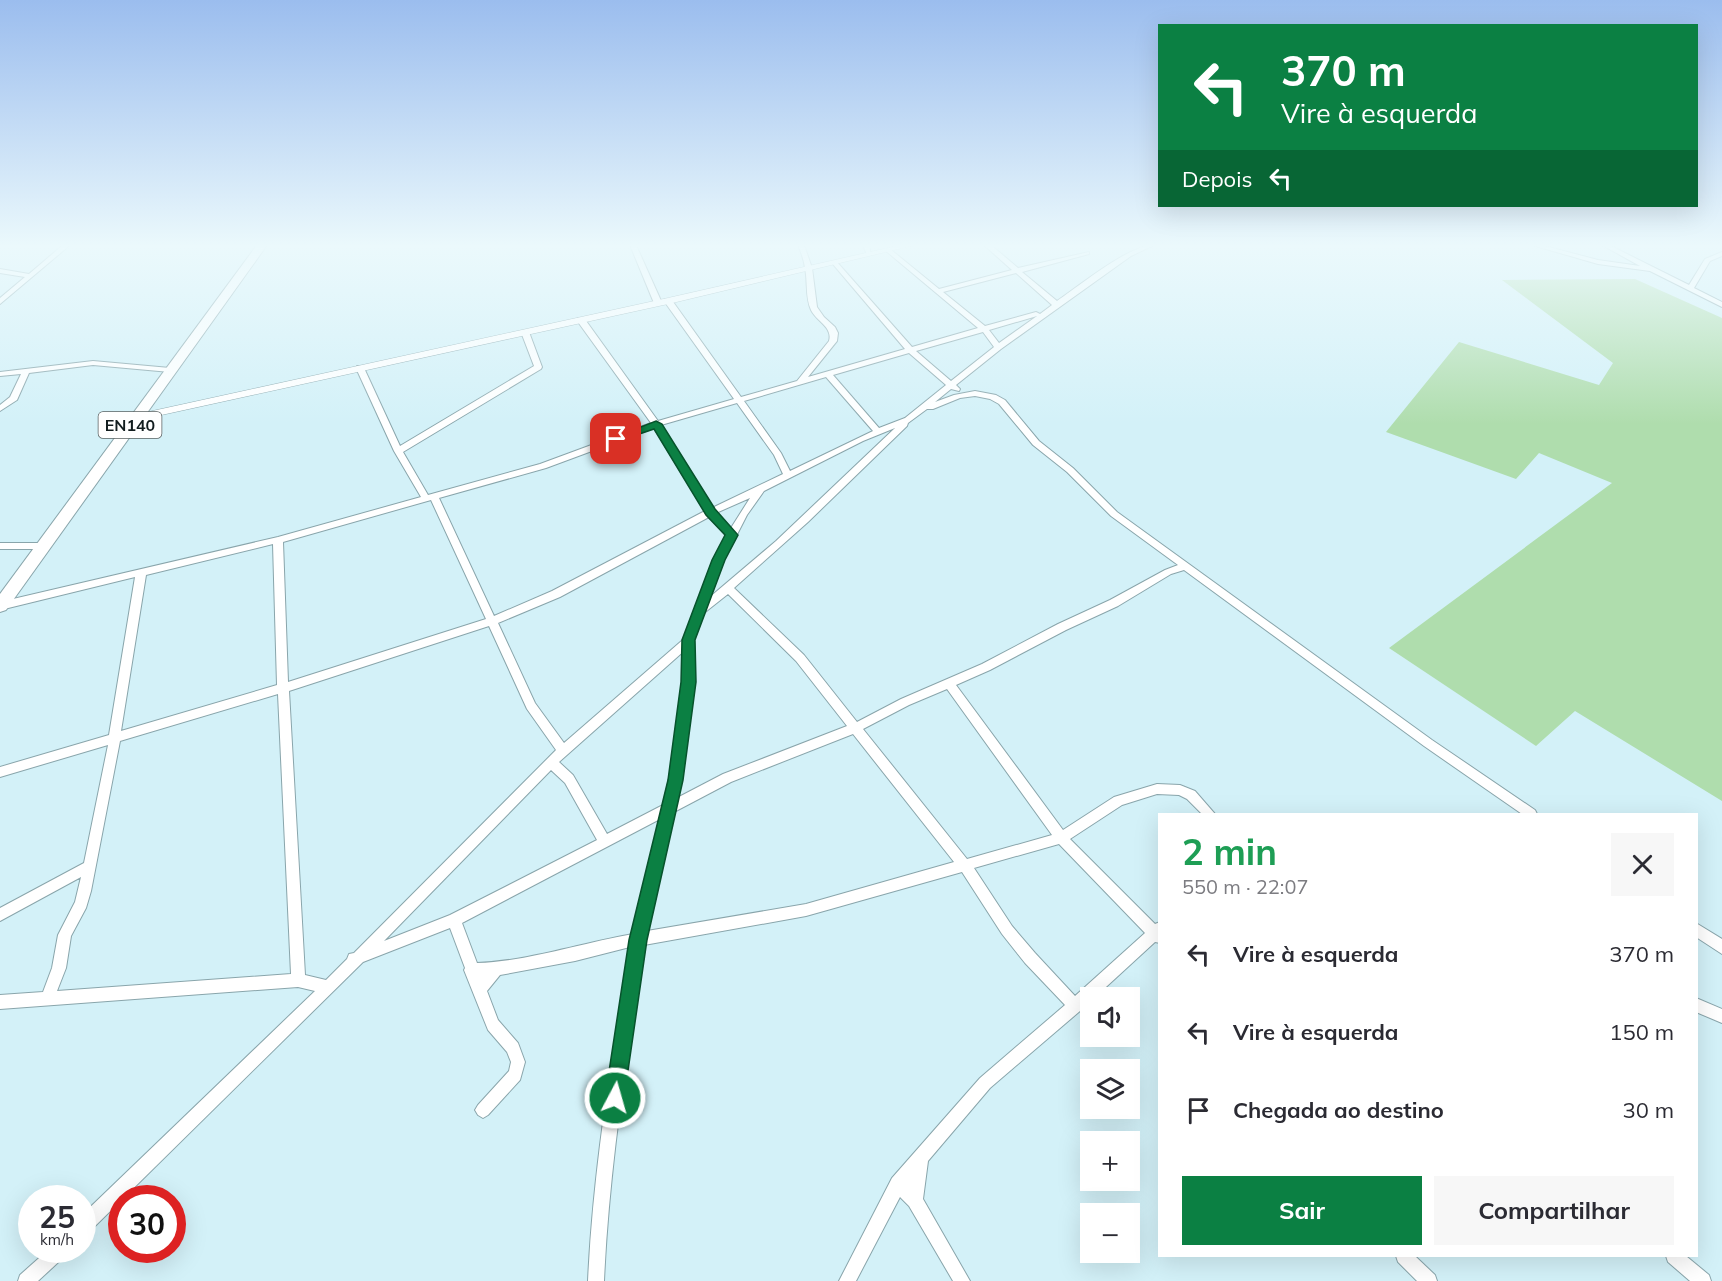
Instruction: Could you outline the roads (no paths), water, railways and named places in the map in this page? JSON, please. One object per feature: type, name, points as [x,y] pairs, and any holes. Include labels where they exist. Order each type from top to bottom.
[{"type":"main road","name":"EN140","points":[[0,606],[218,305]]},
{"type":"street","points":[[134,418],[650,305]]},
{"type":"street","points":[[665,305],[778,455],[788,475]]},
{"type":"street","points":[[801,382],[835,335],[833,327],[823,321],[813,305]]},
{"type":"street","points":[[871,305],[910,350],[950,386],[964,393],[986,394],[1002,402],[1036,443],[1070,470],[1114,514],[1428,743],[1530,813]]},
{"type":"street","points":[[955,305],[985,330],[998,347]]},
{"type":"street","points":[[1049,305],[1052,308]]},
{"type":"street","points":[[698,612],[728,588],[842,485],[908,420],[998,347],[1057,305]]},
{"type":"street","points":[[0,606],[278,540],[543,466],[656,424],[985,330],[1052,308]]},
{"type":"street","points":[[581,320],[656,424],[710,512],[732,535]]},
{"type":"street","points":[[398,451],[537,367],[525,332]]},
{"type":"street","points":[[0,374],[93,363],[170,369]]},
{"type":"street","points":[[360,368],[398,451],[429,497],[492,621],[531,706],[563,751]]},
{"type":"street","points":[[0,409],[14,398],[26,371]]},
{"type":"street","points":[[828,374],[878,432]]},
{"type":"street","points":[[924,409],[964,393]]},
{"type":"street","points":[[0,772],[283,688],[492,621],[556,594],[710,512],[908,420]]},
{"type":"street","points":[[596,1281],[598,1235],[620,1052],[638,940],[675,780],[688,682],[688,640],[719,560],[743,514],[761,489]]},
{"type":"street","points":[[278,540],[298,980]]},
{"type":"street","points":[[0,546],[43,546]]},
{"type":"street","points":[[1168,572],[1172,555]]},
{"type":"street","points":[[354,959],[454,920],[727,778],[855,728],[905,702],[986,668],[1062,627],[1114,603],[1168,572],[1187,566]]},
{"type":"street","points":[[47,999],[59,968],[65,935],[81,904],[115,736],[141,573]]},
{"type":"street","points":[[728,588],[800,658],[965,866],[1008,930],[1030,958],[1075,1006]]},
{"type":"street","points":[[96,1213],[328,988],[354,959],[551,762],[688,640]]},
{"type":"street","points":[[847,1281],[898,1184],[986,1083],[1158,933],[1061,838],[949,683]]},
{"type":"street","points":[[551,762],[569,779],[604,841]]},
{"type":"street","points":[[471,970],[496,969],[638,940],[806,910],[1061,838],[1118,801],[1157,789],[1180,790],[1191,795],[1208,813]]},
{"type":"street","points":[[0,915],[88,867]]},
{"type":"street","points":[[454,920],[493,1025],[513,1048],[518,1062],[515,1076],[483,1110]]},
{"type":"street","points":[[1698,930],[1722,947]]},
{"type":"street","points":[[479,990],[496,969]]},
{"type":"street","points":[[0,1002],[298,980],[328,988]]},
{"type":"street","points":[[1698,1006],[1722,1017]]},
{"type":"street","points":[[915,1200],[921,1156]]},
{"type":"street","points":[[898,1184],[915,1200],[962,1281]]},
{"type":"street","points":[[1405,1257],[1429,1281]]},
{"type":"street","points":[[1675,1257],[1703,1281]]},
{"type":"street","points":[[26,1281],[45,1263]]}]
